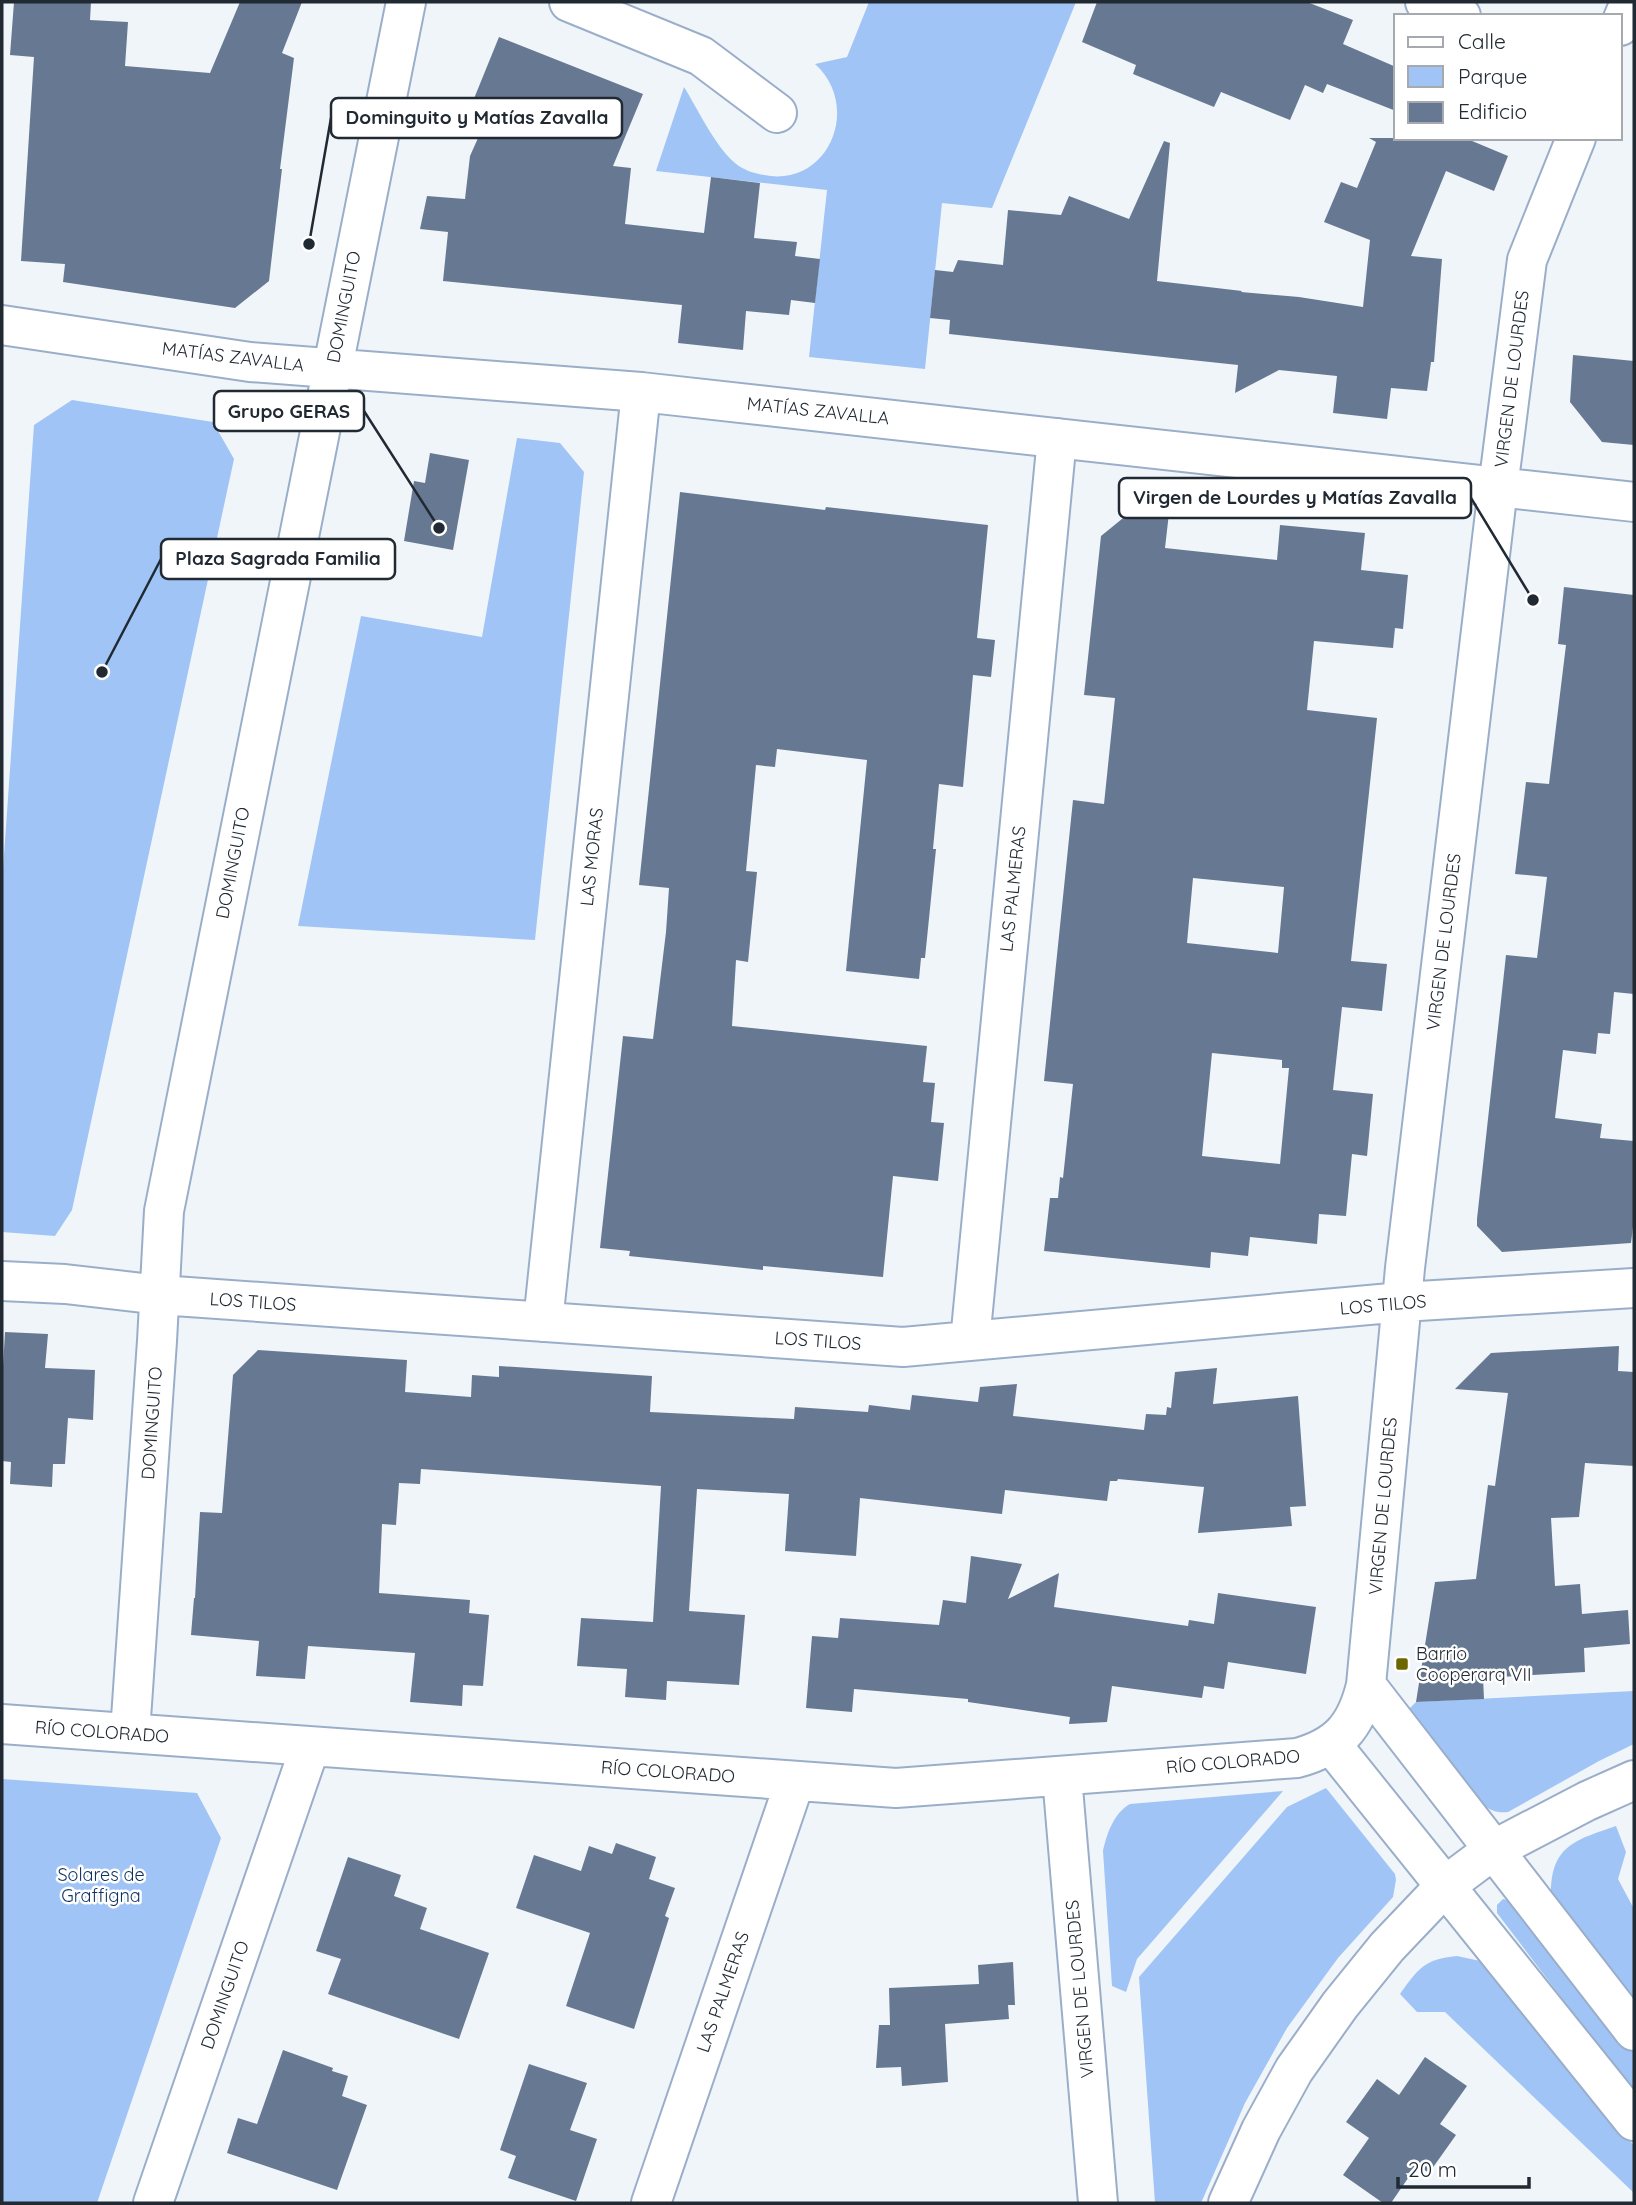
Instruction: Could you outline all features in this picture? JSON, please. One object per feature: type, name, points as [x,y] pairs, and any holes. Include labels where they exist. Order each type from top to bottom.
[{"type":"street","name":"DOMINGUITO","points":[[130,1733],[164,1211],[406,2]]},
{"type":"street","points":[[569,2],[701,57],[778,113]]},
{"type":"street","points":[[1425,2],[1456,14]]},
{"type":"street","name":"VIRGEN DE LOURDES","points":[[1331,1744],[1344,1734],[1355,1718],[1366,1685],[1402,1302],[1527,260],[1575,140]]},
{"type":"street","name":"MATÍAS ZAVALLA","points":[[2,326],[250,362],[641,392],[1634,502]]},
{"type":"street","name":"LAS MORAS","points":[[543,1322],[641,392]]},
{"type":"street","name":"LAS PALMERAS","points":[[970,1341],[1057,438]]},
{"type":"street","name":"LOS TILOS","points":[[2,1281],[65,1284],[160,1295],[904,1347],[1402,1302],[1634,1288]]},
{"type":"street","points":[[1366,1685],[1634,2031]]},
{"type":"street","name":"RÍO COLORADO","points":[[2,1724],[896,1788],[1297,1758],[1316,1753],[1331,1744]]},
{"type":"street","points":[[1331,1744],[1634,2121]]},
{"type":"street","name":"DOMINGUITO","points":[[153,2203],[310,1746]]},
{"type":"street","name":"VIRGEN DE LOURDES","points":[[1062,1776],[1098,2203]]},
{"type":"street","points":[[1228,2203],[1261,2130],[1294,2070],[1340,2005],[1387,1947],[1445,1886],[1493,1850],[1634,1780]]},
{"type":"street","name":"LAS PALMERAS","points":[[651,2203],[795,1781]]},
{"type":"green space","points":[[869,2],[1076,2],[992,208],[942,203],[925,369],[809,357],[827,190],[656,171],[684,87],[713,137],[738,165],[764,175],[787,176],[806,169],[821,157],[832,140],[837,121],[836,101],[829,81],[815,64],[847,57]]},
{"type":"green space","points":[[72,400],[213,422],[234,459],[72,1210],[55,1236],[2,1232],[2,884],[34,425]]},
{"type":"green space","points":[[517,438],[560,443],[584,472],[535,940],[298,926],[361,616],[482,637]]},
{"type":"green space","points":[[1634,1691],[1634,1744],[1508,1812],[1494,1811],[1482,1804],[1406,1712],[1416,1702]]},
{"type":"green space","name":"Solares de Graffigna","points":[[2,1779],[197,1793],[221,1838],[97,2203],[2,2203]]},
{"type":"green space","points":[[1326,1788],[1395,1874],[1393,1897],[1338,1958],[1287,2028],[1245,2103],[1201,2203],[1155,2203],[1139,1977],[1287,1807]]},
{"type":"green space","points":[[1283,1791],[1137,1959],[1126,1992],[1112,1986],[1103,1851],[1115,1818],[1130,1804]]},
{"type":"green space","points":[[1616,1826],[1626,1852],[1618,1879],[1634,1909],[1634,2005],[1551,1894],[1556,1865],[1568,1847]]},
{"type":"green space","points":[[1503,1899],[1512,1901],[1634,2054],[1634,2093],[1497,1913],[1497,1905]]},
{"type":"green space","points":[[1457,1956],[1485,1962],[1497,1970],[1634,2146],[1634,2193],[1445,2012],[1417,2012],[1400,1994],[1412,1978],[1429,1963]]},
{"type":"building","points":[[14,2],[91,2],[90,20],[128,22],[125,66],[210,73],[240,2],[302,2],[282,53],[294,58],[269,281],[235,308],[63,282],[65,264],[21,261],[34,57],[10,55]]},
{"type":"building","points":[[1097,2],[1307,2],[1353,20],[1343,44],[1394,66],[1394,110],[1327,84],[1323,93],[1305,85],[1290,120],[1221,92],[1214,107],[1133,74],[1136,65],[1082,42]]},
{"type":"building","points":[[499,37],[643,94],[613,166],[631,168],[625,224],[704,233],[711,177],[760,183],[754,238],[797,242],[795,256],[820,259],[815,303],[791,300],[789,315],[746,311],[743,350],[678,343],[682,305],[443,281],[448,232],[420,229],[427,196],[465,199],[470,156],[491,109],[473,101]]},
{"type":"building","points":[[1369,138],[1470,140],[1508,156],[1494,191],[1446,171],[1411,256],[1442,259],[1434,362],[1431,362],[1427,391],[1391,388],[1387,419],[1333,413],[1337,376],[1279,370],[1235,393],[1238,365],[949,334],[950,320],[930,318],[935,270],[953,272],[958,260],[1003,265],[1008,210],[1061,215],[1069,196],[1129,219],[1164,141],[1170,143],[1157,281],[1363,307],[1370,240],[1324,222],[1341,182],[1357,188],[1376,142]]},
{"type":"building","points":[[1573,355],[1634,361],[1634,445],[1602,442],[1570,402]]},
{"type":"building","points":[[430,453],[469,460],[453,550],[404,541],[414,481],[425,483]]},
{"type":"building","points":[[680,492],[825,510],[826,507],[988,525],[977,638],[995,640],[991,677],[973,675],[963,787],[939,784],[933,849],[936,849],[925,958],[921,958],[919,979],[846,971],[867,760],[777,749],[775,767],[756,765],[746,871],[757,872],[748,962],[736,960],[732,1026],[927,1046],[923,1082],[935,1083],[931,1122],[944,1123],[938,1181],[893,1176],[883,1277],[763,1266],[763,1270],[629,1256],[630,1251],[600,1248],[623,1036],[653,1039],[666,932],[669,888],[639,885]]},
{"type":"building","points":[[1133,510],[1169,513],[1165,548],[1277,560],[1280,525],[1365,533],[1361,570],[1408,575],[1403,629],[1395,628],[1393,648],[1314,641],[1307,710],[1377,718],[1351,961],[1387,964],[1382,1011],[1342,1007],[1333,1090],[1373,1094],[1367,1156],[1352,1154],[1346,1216],[1319,1214],[1317,1244],[1250,1237],[1248,1256],[1211,1252],[1210,1268],[1044,1251],[1050,1198],[1058,1198],[1060,1177],[1063,1178],[1073,1084],[1044,1081],[1073,800],[1104,804],[1115,698],[1084,695],[1101,536]],"holes":[[[1193,878],[1284,887],[1278,953],[1187,943]],[[1212,1053],[1282,1060],[1282,1068],[1289,1068],[1280,1164],[1202,1156]]]},
{"type":"building","points":[[1564,587],[1634,595],[1634,994],[1614,992],[1610,1034],[1598,1033],[1596,1054],[1563,1050],[1555,1118],[1602,1124],[1600,1138],[1634,1141],[1634,1218],[1631,1243],[1502,1252],[1477,1226],[1477,1219],[1506,955],[1537,958],[1547,877],[1515,874],[1526,782],[1549,784],[1566,645],[1558,644]]},
{"type":"building","points":[[5,1332],[48,1334],[45,1368],[95,1370],[93,1420],[68,1418],[65,1464],[53,1464],[52,1487],[10,1484],[11,1462],[2,1461]]},
{"type":"building","points":[[1619,1346],[1618,1371],[1634,1372],[1634,1466],[1585,1463],[1579,1517],[1551,1518],[1555,1586],[1580,1584],[1582,1614],[1628,1610],[1630,1644],[1584,1648],[1585,1672],[1483,1678],[1484,1699],[1416,1702],[1435,1582],[1476,1579],[1488,1485],[1495,1486],[1508,1393],[1455,1389],[1491,1353]]},
{"type":"building","points":[[258,1350],[407,1360],[405,1392],[471,1397],[472,1375],[499,1377],[499,1366],[652,1376],[650,1412],[794,1419],[795,1407],[868,1412],[869,1405],[910,1410],[912,1395],[978,1402],[980,1387],[1017,1384],[1013,1416],[1144,1430],[1146,1414],[1166,1415],[1167,1407],[1171,1408],[1175,1372],[1217,1368],[1213,1404],[1298,1396],[1306,1506],[1290,1507],[1292,1526],[1198,1533],[1204,1487],[1118,1479],[1110,1481],[1107,1501],[1005,1490],[1002,1514],[860,1498],[856,1556],[785,1551],[789,1494],[697,1489],[689,1611],[745,1615],[739,1685],[667,1681],[666,1700],[625,1697],[627,1669],[577,1666],[581,1618],[653,1622],[661,1486],[421,1469],[420,1484],[399,1483],[396,1525],[382,1524],[379,1593],[470,1600],[469,1613],[489,1615],[483,1686],[463,1685],[462,1706],[410,1702],[415,1653],[308,1646],[305,1679],[256,1676],[259,1641],[191,1635],[200,1512],[222,1513],[233,1375]]},
{"type":"building","points":[[971,1556],[1022,1564],[1008,1599],[1059,1573],[1054,1607],[1188,1626],[1189,1620],[1214,1624],[1218,1593],[1316,1607],[1306,1674],[1228,1662],[1224,1689],[1204,1686],[1202,1698],[1112,1686],[1107,1722],[1069,1724],[1070,1717],[968,1702],[968,1699],[854,1689],[852,1712],[806,1708],[812,1636],[838,1638],[840,1618],[939,1625],[943,1600],[966,1603]]},
{"type":"building","points":[[616,1843],[656,1857],[649,1879],[675,1888],[665,1916],[669,1918],[634,2029],[566,2006],[590,1933],[516,1908],[534,1855],[581,1871],[589,1846],[612,1854]]},
{"type":"building","points":[[348,1857],[401,1875],[394,1896],[427,1908],[420,1929],[489,1953],[459,2039],[328,1994],[341,1959],[316,1951]]},
{"type":"building","points":[[1013,1962],[1015,2005],[1008,2005],[1009,2019],[945,2024],[948,2082],[902,2086],[901,2067],[876,2068],[879,2025],[890,2025],[889,1988],[979,1984],[978,1965]]},
{"type":"building","points":[[283,2050],[348,2076],[342,2096],[367,2105],[337,2190],[227,2153],[238,2118],[257,2124]]},
{"type":"building","points":[[1425,2057],[1467,2086],[1440,2124],[1456,2135],[1429,2173],[1417,2165],[1391,2203],[1383,2203],[1343,2175],[1369,2138],[1346,2122],[1377,2079],[1399,2095]]},
{"type":"building","points":[[529,2064],[587,2083],[570,2130],[597,2139],[576,2201],[508,2178],[516,2156],[500,2150]]},
{"type":"place","name":"Dominguito y Matías Zavalla","points":[[309,244]]},
{"type":"place","name":"Grupo GERAS","points":[[439,528]]},
{"type":"place","name":"Virgen de Lourdes y Matías Zavalla","points":[[1533,600]]},
{"type":"place","name":"Plaza Sagrada Familia","points":[[102,672]]},
{"type":"place","name":"Barrio Cooperarq VII","points":[[1402,1664]]}]
